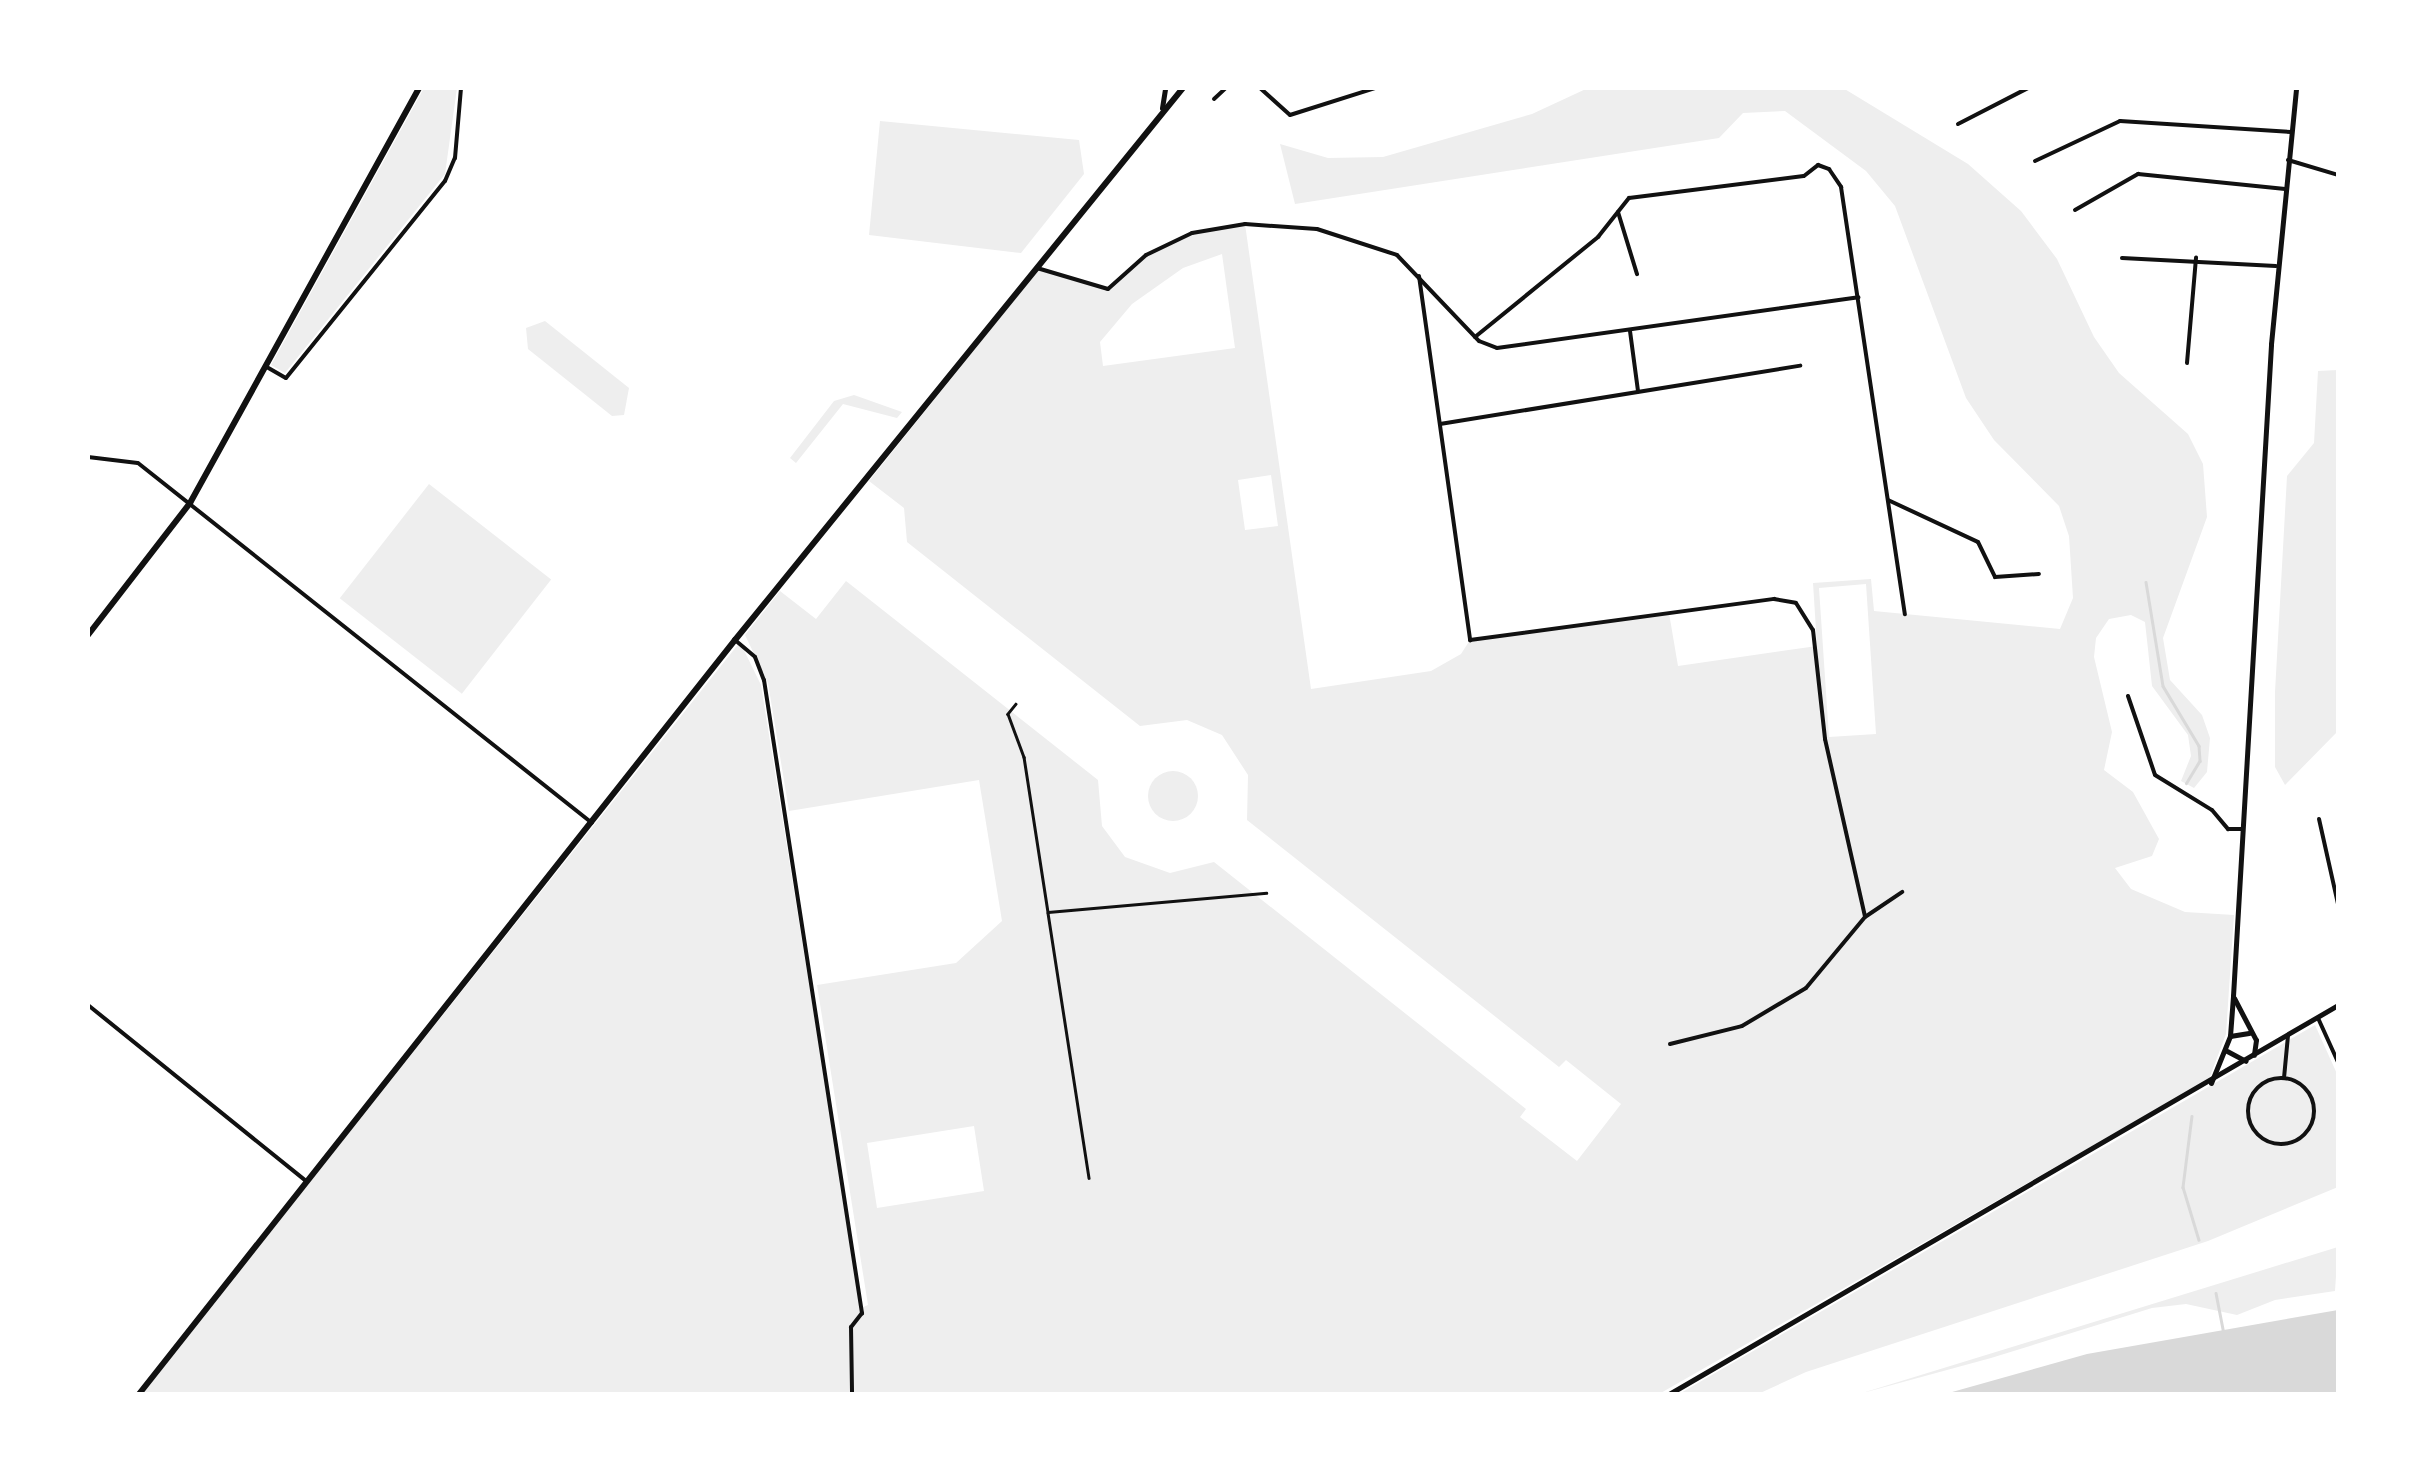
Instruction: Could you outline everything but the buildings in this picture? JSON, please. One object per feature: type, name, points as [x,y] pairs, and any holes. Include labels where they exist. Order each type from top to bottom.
[{"type":"main road","points":[[88,634],[190,504],[419,88]]},
{"type":"main road","points":[[140,1394],[735,640],[1162,108],[1183,88]]},
{"type":"street","points":[[266,366],[286,378],[446,181],[454,158],[461,88]]},
{"type":"street","points":[[1162,108],[1165,88]]},
{"type":"street","points":[[1214,99],[1226,88]]},
{"type":"street","points":[[1260,88],[1290,114],[1376,88]]},
{"type":"street","points":[[1958,124],[2028,88]]},
{"type":"street","points":[[2211,1082],[2230,1036],[2234,996],[2276,266],[2296,88]]},
{"type":"street","points":[[2035,161],[2120,121],[2291,132]]},
{"type":"street","points":[[2288,160],[2338,175]]},
{"type":"street","points":[[1474,337],[1598,238],[1629,198],[1804,176],[1818,165],[1841,186],[1906,614]]},
{"type":"street","points":[[2075,210],[2138,174],[2284,189]]},
{"type":"street","points":[[1618,212],[1637,274]]},
{"type":"street","points":[[1035,267],[1108,290],[1143,257],[1180,238],[1216,227],[1274,224],[1368,242],[1419,276],[1474,337],[1501,348],[1858,297]]},
{"type":"street","points":[[2122,258],[2196,257],[2276,266]]},
{"type":"street","points":[[2186,363],[2196,257]]},
{"type":"street","points":[[1419,276],[1470,640],[1774,599],[1796,603],[1810,618],[1825,739],[1866,916]]},
{"type":"street","points":[[1630,330],[1638,391]]},
{"type":"street","points":[[1440,424],[1800,366]]},
{"type":"street","points":[[88,458],[138,462],[592,823]]},
{"type":"street","points":[[1888,500],[1978,542],[1995,577],[2039,574]]},
{"type":"street","points":[[735,640],[762,672],[860,1299],[862,1313],[851,1327],[852,1394]]},
{"type":"street","points":[[2128,696],[2155,775],[2212,810],[2228,828],[2243,830]]},
{"type":"street","points":[[2318,819],[2338,904]]},
{"type":"street","points":[[1670,1044],[1728,1032],[1806,988],[1866,916],[1902,892]]},
{"type":"street","points":[[2234,996],[2256,1040],[2272,1046]]},
{"type":"street","points":[[1669,1394],[2338,1005]]},
{"type":"street","points":[[88,1006],[306,1182]]},
{"type":"street","points":[[2318,1018],[2338,1062]]},
{"type":"street","points":[[2230,1036],[2250,1032]]},
{"type":"street","points":[[2284,1078],[2288,1036]]},
{"type":"street","points":[[2250,1059],[2256,1040]]},
{"type":"street","points":[[2226,1048],[2232,1059],[2250,1059]]},
{"type":"street","points":[[2284,1078],[2311,1095],[2314,1118],[2302,1138],[2278,1145],[2257,1134],[2248,1112],[2255,1090],[2284,1078]]},
{"type":"path","points":[[1016,704],[1008,714],[1024,757],[1090,1178]]},
{"type":"path","points":[[1048,912],[1266,893]]},
{"type":"shaded area","points":[[424,88],[457,88],[445,174],[285,373],[271,365]]},
{"type":"shaded area","points":[[1588,88],[1843,88],[1968,164],[2021,211],[2057,259],[2094,337],[2119,373],[2188,434],[2203,464],[2207,517],[2163,638],[2170,680],[2202,715],[2210,738],[2207,772],[2194,788],[2181,781],[2191,756],[2188,735],[2152,686],[2145,622],[2131,615],[2109,619],[2096,638],[2094,657],[2112,732],[2104,770],[2133,792],[2159,839],[2152,856],[2115,868],[2131,889],[2185,912],[2234,915],[2226,1034],[2209,1079],[1659,1394],[141,1394],[740,642],[761,685],[861,1308],[868,1305],[817,985],[956,963],[1002,921],[979,780],[789,811],[768,683],[745,635],[780,591],[816,619],[846,581],[1098,780],[1102,826],[1125,857],[1170,873],[1214,862],[1526,1109],[1520,1117],[1577,1161],[1621,1104],[1566,1060],[1559,1067],[1247,820],[1248,775],[1222,735],[1187,720],[1140,726],[907,542],[904,508],[869,481],[1040,268],[1108,289],[1156,249],[1192,233],[1245,224],[1311,689],[1431,671],[1461,654],[1470,640],[1669,613],[1678,666],[1817,646],[1813,583],[1871,579],[1874,611],[2060,629],[2073,598],[2069,536],[2059,506],[1994,440],[1966,398],[1895,206],[1866,171],[1785,111],[1743,113],[1719,138],[1295,204],[1280,144],[1328,158],[1383,157],[1532,114]],"holes":[[[1222,254],[1235,348],[1103,366],[1100,342],[1132,304],[1183,268]],[[1271,475],[1278,526],[1245,530],[1238,480]],[[1866,584],[1876,734],[1829,737],[1819,588]],[[974,1126],[984,1191],[877,1208],[867,1143]]]},
{"type":"shaded area","points":[[880,121],[1079,140],[1084,174],[1021,253],[869,235]]},
{"type":"shaded area","points":[[545,321],[629,388],[624,415],[612,416],[528,349],[526,328]]},
{"type":"shaded area","points":[[2338,370],[2338,731],[2285,785],[2275,767],[2275,692],[2287,476],[2314,443],[2318,371]]},
{"type":"shaded area","points":[[854,395],[902,412],[897,418],[843,404],[796,463],[790,458],[834,401]]},
{"type":"shaded area","points":[[429,484],[551,579],[462,694],[340,598]]},
{"type":"shaded area","points":[[1173,771],[1191,778],[1198,796],[1191,814],[1173,821],[1155,814],[1148,796],[1155,778]]},
{"type":"shaded area","points":[[2315,1025],[2338,1076],[2338,1187],[2208,1241],[1806,1372],[1758,1394],[1679,1394]]},
{"type":"shaded area","points":[[2338,1247],[2335,1291],[2275,1300],[2237,1315],[2186,1304],[2152,1308],[1859,1394]]},
{"type":"shaded area","points":[[2338,1310],[2338,1394],[1945,1394],[2087,1354]]},
{"type":"waterway","points":[[2146,582],[2163,686],[2199,746],[2200,761],[2187,783]]},
{"type":"waterway","points":[[2192,1116],[2183,1187],[2199,1240]]},
{"type":"waterway","points":[[2216,1293],[2224,1334]]}]
